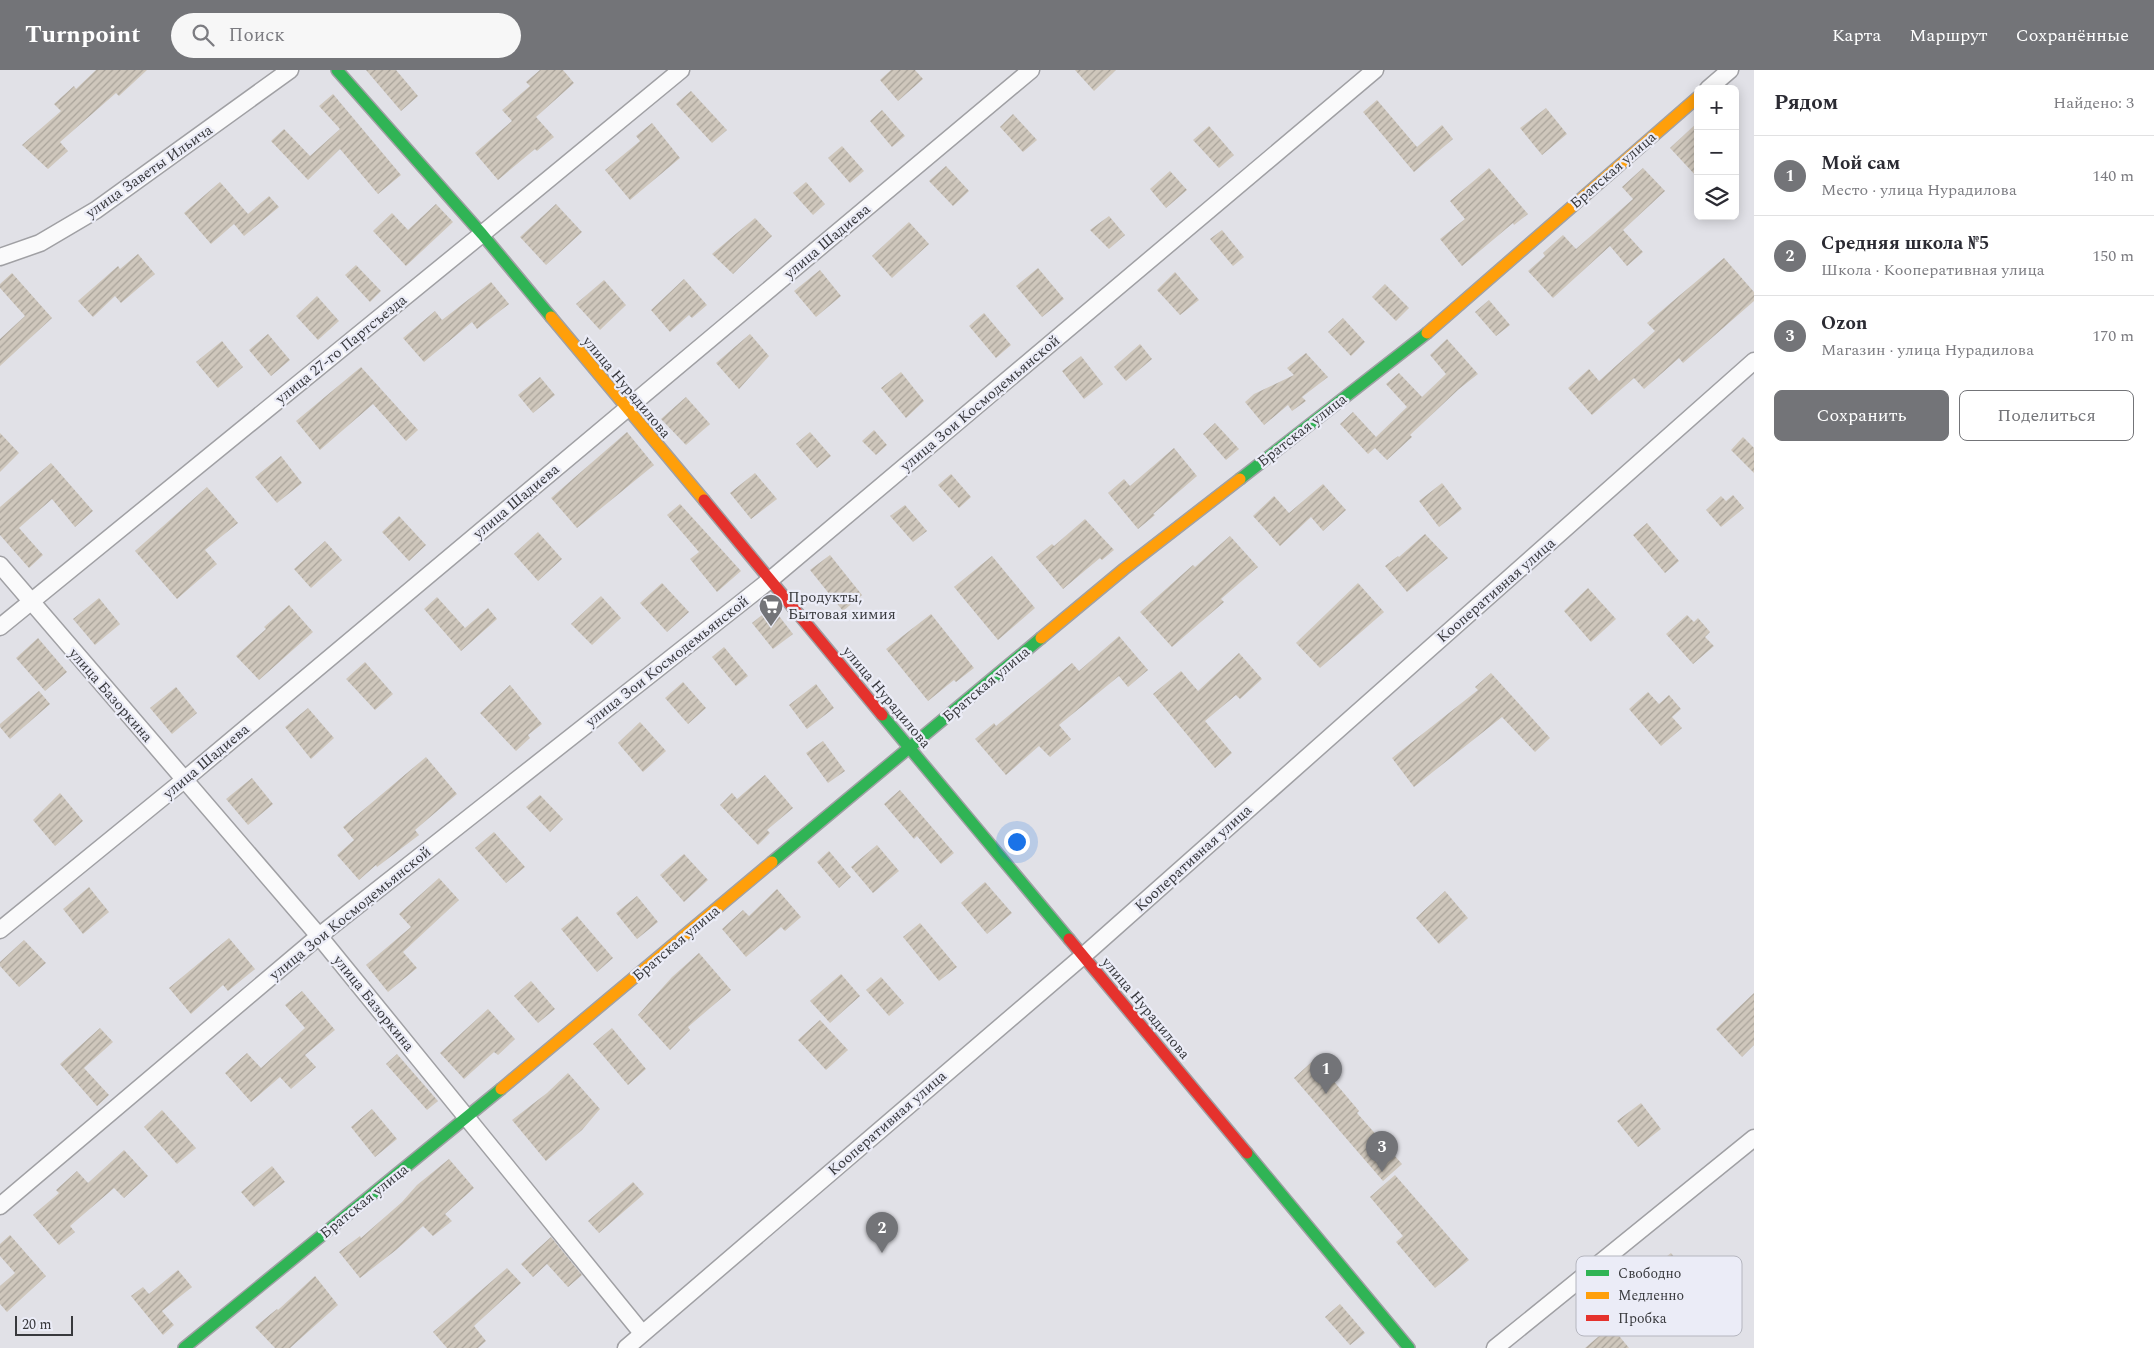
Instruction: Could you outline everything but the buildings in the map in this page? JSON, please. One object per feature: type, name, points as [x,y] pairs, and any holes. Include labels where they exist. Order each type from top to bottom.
[{"type":"street","name":"улица Заветы Ильича","points":[[0,257],[40,243],[96,210],[290,70]]},
{"type":"street","name":"улица Нурадилова","points":[[337,70],[482,234],[1409,1348]]},
{"type":"street","name":"улица 27-го Партсъезда","points":[[0,626],[482,234],[680,70]]},
{"type":"street","name":"улица Шадиева","points":[[0,930],[184,780],[1031,70]]},
{"type":"street","name":"улица Зои Космодемьянской","points":[[0,1206],[319,936],[770,580],[1375,70]]},
{"type":"street","points":[[1713,85],[1730,70]]},
{"type":"street","name":"Братская улица","points":[[184,1348],[467,1117],[1124,569],[1422,337],[1694,100]]},
{"type":"street","name":"Кооперативная улица","points":[[626,1348],[1083,956],[1754,361]]},
{"type":"street","name":"улица Базоркина","points":[[0,565],[319,936],[642,1333]]},
{"type":"street","points":[[1609,1256],[1754,1138]]},
{"type":"street","points":[[1496,1348],[1576,1283]]},
{"type":"traffic: fast","points":[[337,70],[482,234],[551,317]]},
{"type":"traffic: fast","points":[[1240,479],[1427,333]]},
{"type":"traffic: fast","points":[[772,862],[1041,638]]},
{"type":"traffic: fast","points":[[882,715],[1069,939]]},
{"type":"traffic: fast","points":[[184,1348],[501,1089]]},
{"type":"traffic: fast","points":[[1247,1153],[1409,1348]]},
{"type":"traffic: slow","points":[[1427,333],[1694,100]]},
{"type":"traffic: slow","points":[[551,317],[704,500]]},
{"type":"traffic: slow","points":[[1041,638],[1124,569],[1240,479]]},
{"type":"traffic: slow","points":[[501,1089],[772,862]]},
{"type":"traffic: jam","points":[[704,500],[882,715]]},
{"type":"traffic: jam","points":[[1069,939],[1247,1153]]},
{"type":"place","name":"Продукты, Бытовая химия","points":[[771,627]]},
{"type":"place","name":"Мой сам","points":[[1326,1094]]},
{"type":"place","name":"Ozon","points":[[1382,1172]]},
{"type":"place","name":"Средняя школа №5","points":[[882,1253]]}]
